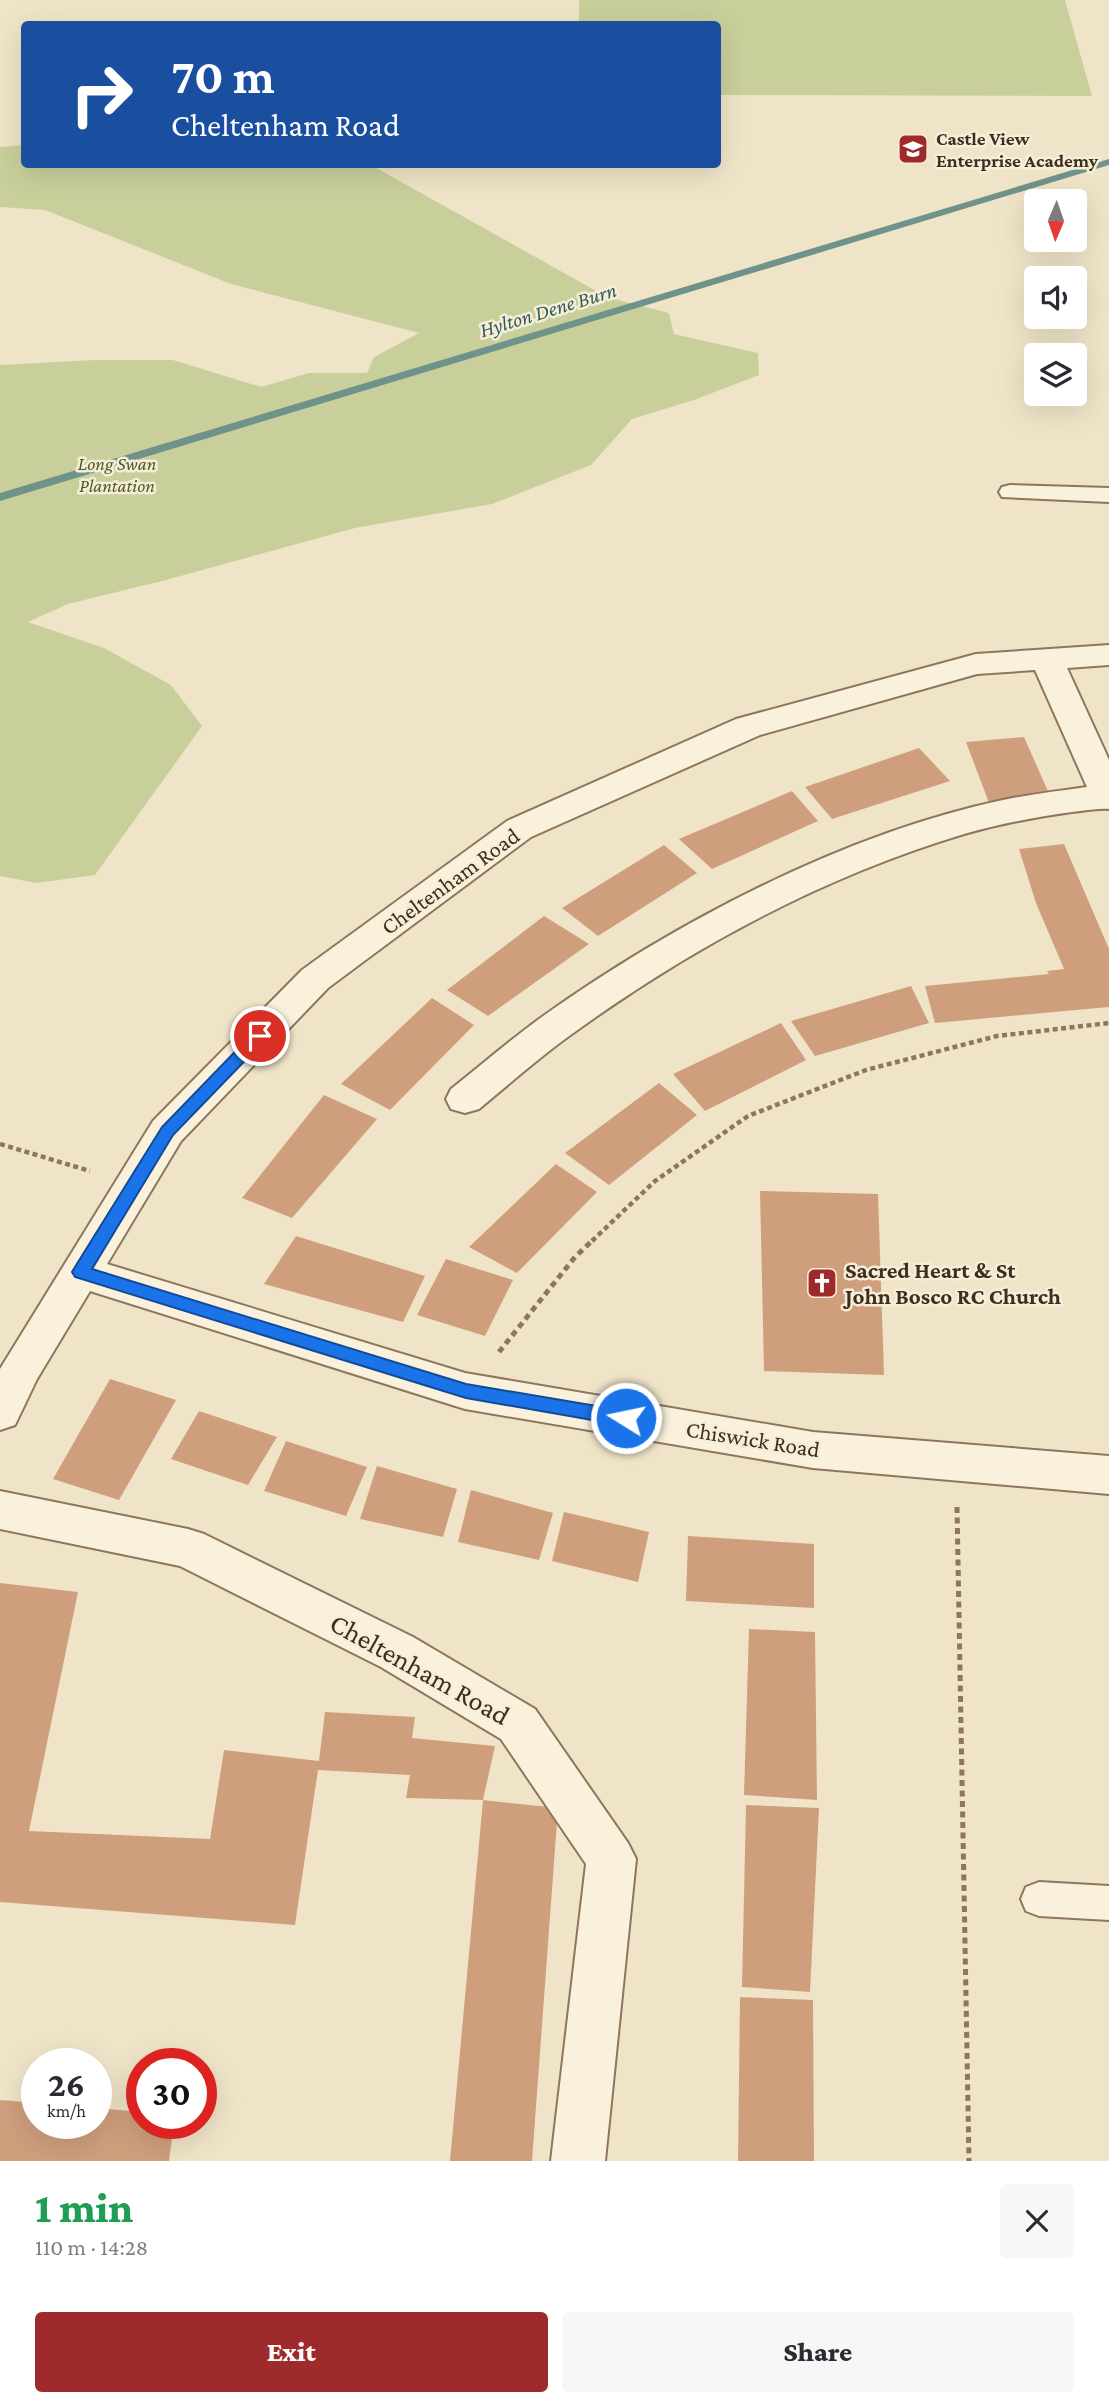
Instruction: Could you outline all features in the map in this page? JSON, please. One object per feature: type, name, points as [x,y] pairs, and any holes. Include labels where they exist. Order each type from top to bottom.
[{"type":"street","name":"Cheltenham Road","points":[[0,1412],[21,1369],[167,1131],[315,979],[519,829],[748,727],[976,664],[1109,655]]},
{"type":"street","points":[[465,1099],[552,1029],[624,980],[753,907],[870,853],[990,815],[1109,797],[1046,659]]},
{"type":"street","name":"Chiswick Road","points":[[81,1272],[466,1391],[813,1450],[1109,1475]]},
{"type":"street","name":"Cheltenham Road","points":[[0,1510],[188,1548],[397,1652],[518,1724],[611,1859],[578,2161]]},
{"type":"lane","points":[[1010,492],[1109,495]]},
{"type":"lane","points":[[1039,1899],[1109,1903]]},
{"type":"path","points":[[466,1391],[522,1327],[575,1257],[655,1181],[748,1116],[866,1070],[996,1036],[1109,1023]]},
{"type":"path","points":[[0,1143],[135,1184]]},
{"type":"path","points":[[956,1462],[969,2161]]},
{"type":"green space","points":[[579,0],[1065,0],[1092,96],[721,95],[721,21],[579,21]]},
{"type":"green space","name":"Long Swan Plantation","points":[[21,145],[21,168],[376,168],[607,297],[669,313],[674,334],[758,353],[759,375],[694,400],[632,419],[591,465],[492,504],[355,528],[68,604],[28,622],[104,648],[171,685],[202,726],[95,875],[36,883],[0,876],[0,365],[95,360],[173,360],[261,387],[309,373],[367,373],[374,357],[419,333],[231,284],[45,210],[0,207],[0,147]]},
{"type":"building","points":[[1024,737],[1051,798],[991,808],[966,742]]},
{"type":"building","points":[[919,748],[950,781],[832,819],[805,787]]},
{"type":"building","points":[[792,791],[818,821],[712,869],[679,839]]},
{"type":"building","points":[[1064,844],[1109,949],[1109,1007],[935,1023],[925,986],[1049,974],[1047,971],[1064,969],[1036,903],[1019,849]]},
{"type":"building","points":[[664,845],[697,873],[598,936],[562,908]]},
{"type":"building","points":[[544,916],[589,944],[488,1016],[447,990]]},
{"type":"building","points":[[911,986],[929,1023],[815,1056],[791,1021]]},
{"type":"building","points":[[432,998],[474,1025],[390,1110],[341,1084]]},
{"type":"building","points":[[781,1023],[806,1060],[705,1111],[673,1074]]},
{"type":"building","points":[[659,1083],[697,1115],[609,1185],[565,1153]]},
{"type":"building","points":[[324,1095],[377,1119],[292,1218],[242,1198]]},
{"type":"building","points":[[556,1164],[597,1192],[517,1273],[469,1247]]},
{"type":"building","name":"Sacred Heart & St John Bosco RC Church","points":[[760,1191],[878,1194],[884,1375],[764,1371]]},
{"type":"building","points":[[296,1236],[425,1276],[403,1322],[264,1284]]},
{"type":"building","points":[[446,1259],[513,1280],[485,1336],[417,1315]]},
{"type":"building","points":[[110,1379],[176,1400],[119,1500],[53,1479]]},
{"type":"building","points":[[199,1411],[277,1437],[248,1485],[171,1459]]},
{"type":"building","points":[[286,1441],[367,1467],[346,1516],[264,1491]]},
{"type":"building","points":[[377,1466],[457,1489],[443,1537],[360,1519]]},
{"type":"building","points":[[471,1490],[553,1513],[539,1560],[458,1542]]},
{"type":"building","points":[[564,1512],[649,1532],[638,1582],[552,1561]]},
{"type":"building","points":[[688,1536],[814,1544],[814,1608],[686,1601]]},
{"type":"building","points":[[0,1583],[78,1592],[29,1831],[210,1839],[224,1750],[319,1761],[325,1712],[415,1717],[412,1738],[495,1746],[483,1800],[406,1798],[410,1775],[318,1770],[295,1925],[0,1902]]},
{"type":"building","points":[[749,1629],[815,1632],[817,1800],[744,1795]]},
{"type":"building","points":[[483,1800],[558,1808],[532,2161],[450,2161]]},
{"type":"building","points":[[746,1805],[819,1808],[810,1992],[742,1987]]},
{"type":"building","points":[[740,1997],[813,2000],[814,2161],[738,2161]]},
{"type":"building","points":[[0,2100],[21,2102],[21,2139],[112,2139],[112,2109],[126,2111],[126,2139],[172,2139],[169,2161],[0,2161]]},
{"type":"waterway","name":"Hylton Dene Burn","points":[[0,497],[1109,162]]},
{"type":"place","name":"Castle View Enterprise Academy","points":[[913,149]]},
{"type":"place","name":"Sacred Heart & St John Bosco RC Church","points":[[822,1283]]},
{"type":"route","points":[[260,1036],[167,1131],[81,1272],[466,1391],[626,1418]]}]
